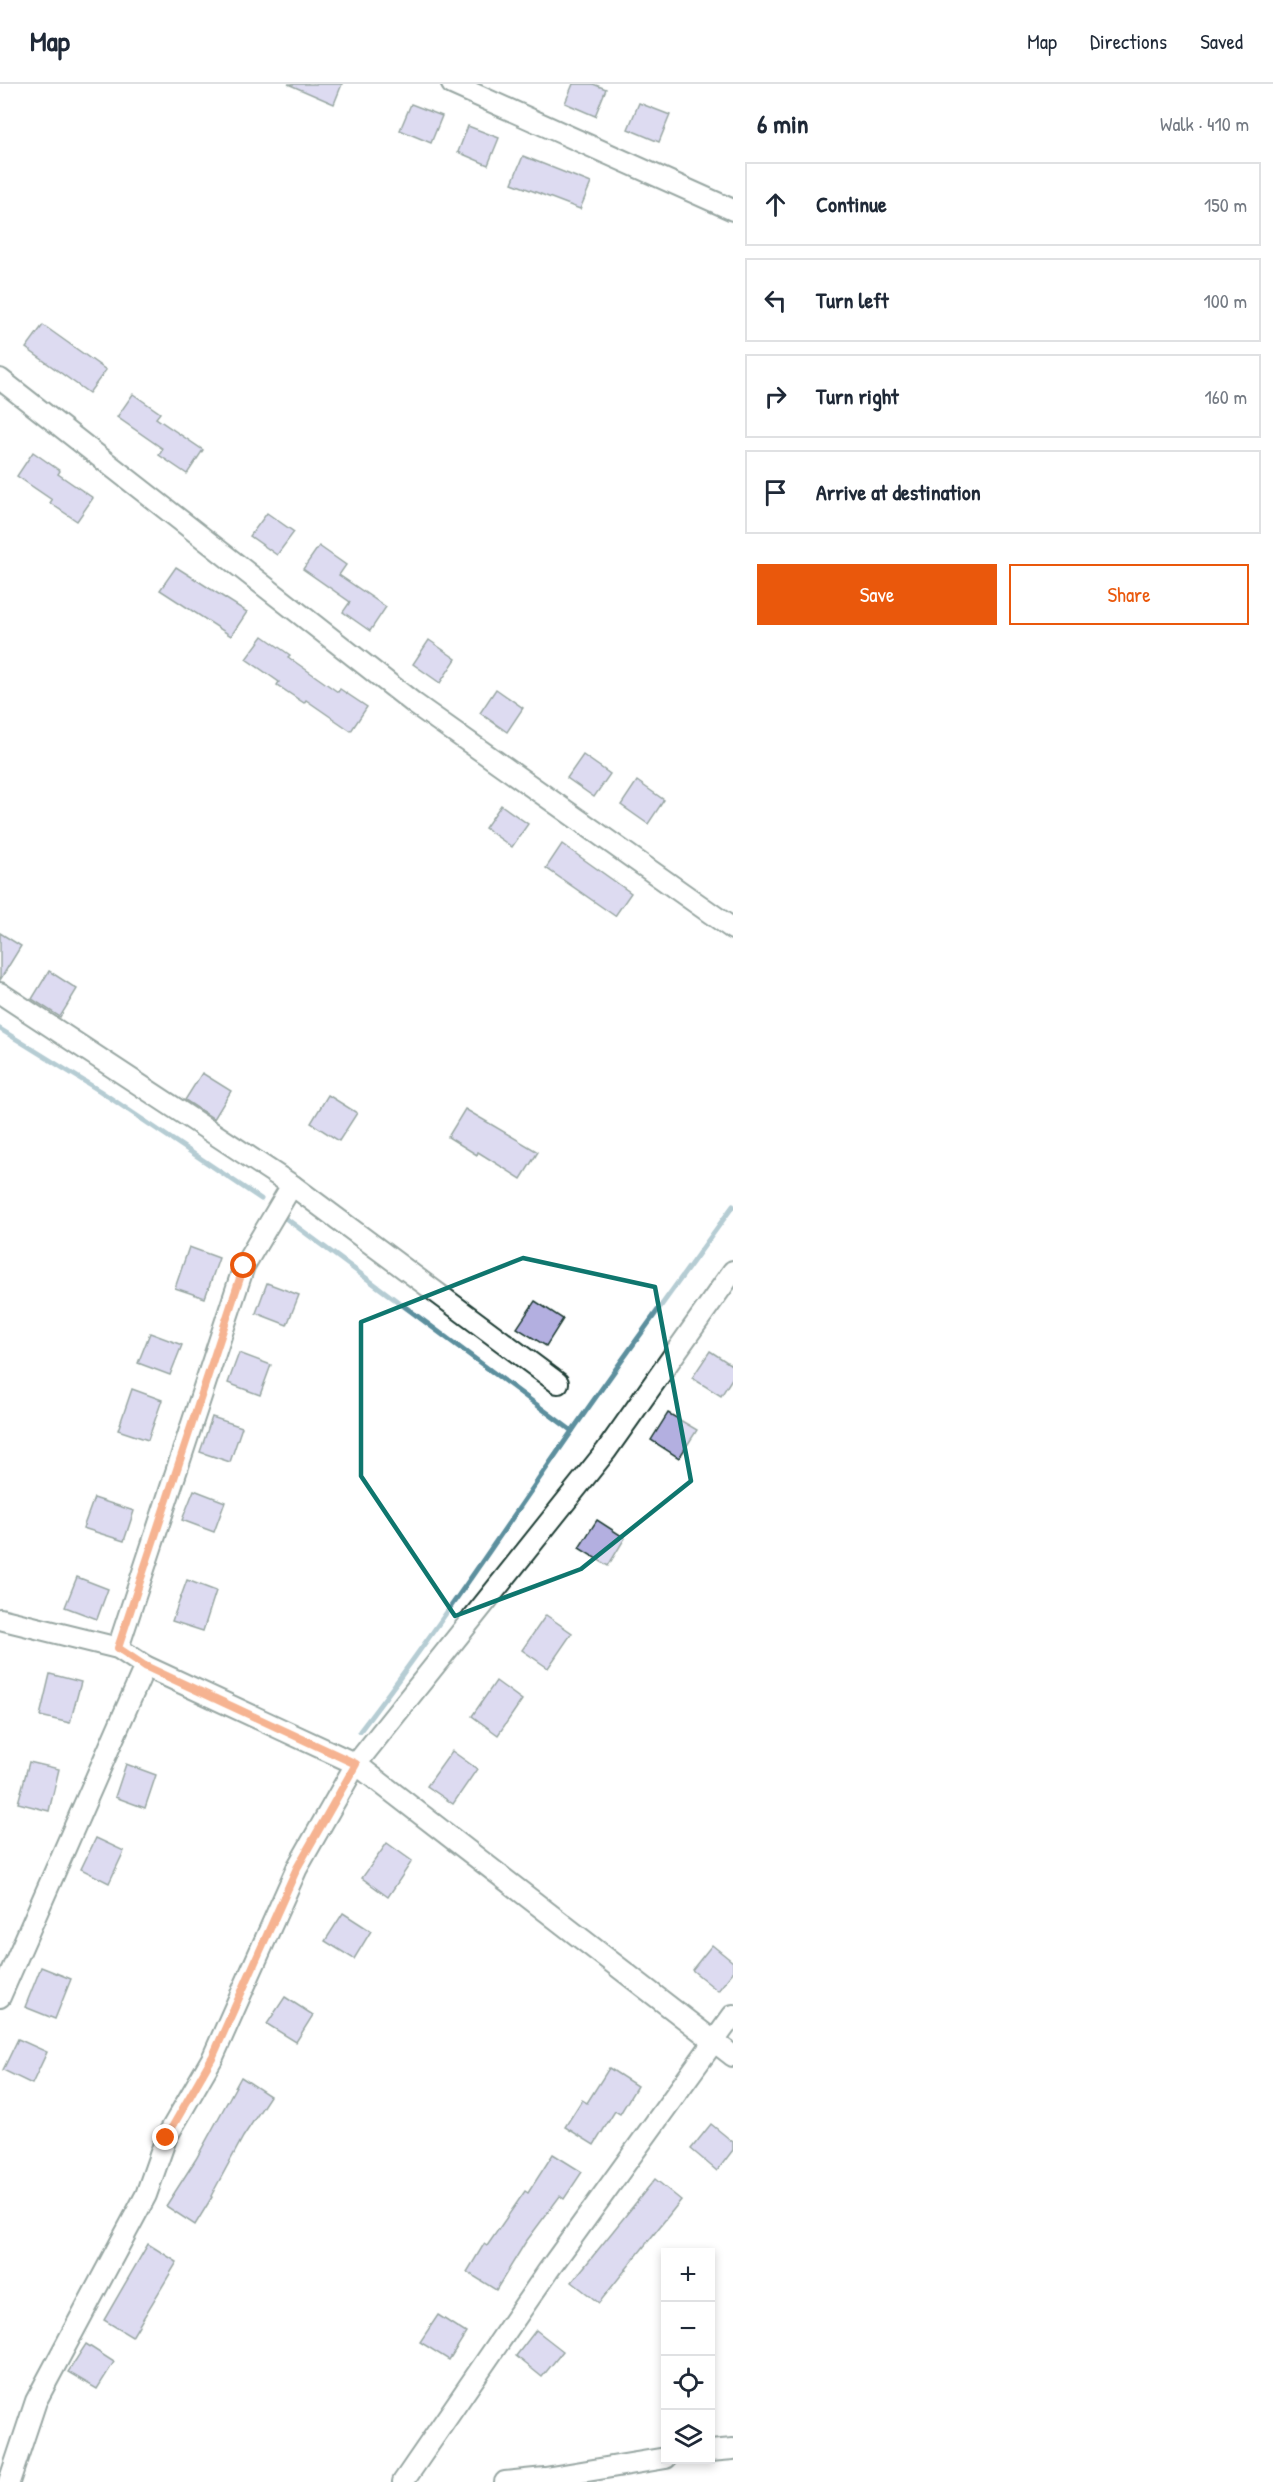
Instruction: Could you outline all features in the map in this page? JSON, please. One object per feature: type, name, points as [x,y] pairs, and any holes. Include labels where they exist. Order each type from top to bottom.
[{"type":"street","points":[[452,84],[733,210]]},
{"type":"street","points":[[0,380],[415,704],[733,929]]},
{"type":"street","points":[[0,993],[292,1185],[558,1383]]},
{"type":"street","points":[[118,1648],[244,1266],[292,1185]]},
{"type":"street","points":[[9,2482],[36,2401],[146,2195],[166,2138],[213,2056],[297,1868],[356,1764],[606,1451],[733,1271]]},
{"type":"street","points":[[0,1619],[118,1648],[145,1666],[356,1764],[733,2056]]},
{"type":"street","points":[[0,1996],[145,1666]]},
{"type":"street","points":[[403,2482],[548,2271],[733,2015]]},
{"type":"street","points":[[715,2451],[733,2449]]},
{"type":"street","points":[[505,2482],[545,2478],[661,2459]]},
{"type":"highlighted area","points":[[523,1258],[655,1287],[691,1481],[581,1569],[455,1616],[361,1476],[361,1322]]},
{"type":"building","points":[[288,84],[342,84],[334,104]]},
{"type":"building","points":[[573,84],[593,84],[606,89],[595,116],[565,103]]},
{"type":"building","points":[[639,103],[670,115],[659,142],[628,129]]},
{"type":"building","points":[[411,104],[442,116],[431,143],[400,130]]},
{"type":"building","points":[[468,126],[499,138],[488,165],[458,152]]},
{"type":"building","points":[[523,156],[591,183],[580,209],[512,183]]},
{"type":"building","points":[[43,325],[106,370],[89,393],[26,348]]},
{"type":"building","points":[[133,394],[160,413],[156,418],[203,450],[187,474],[159,455],[163,449],[117,417]]},
{"type":"building","points":[[33,452],[60,471],[58,474],[93,498],[77,521],[50,503],[52,500],[17,476]]},
{"type":"building","points":[[267,513],[294,532],[277,555],[250,536]]},
{"type":"building","points":[[319,546],[346,565],[339,575],[386,607],[370,631],[343,612],[350,602],[303,569]]},
{"type":"building","points":[[176,567],[247,612],[231,636],[160,590]]},
{"type":"building","points":[[263,636],[290,655],[288,657],[338,692],[340,689],[367,707],[351,731],[306,700],[304,703],[277,685],[279,682],[246,659]]},
{"type":"building","points":[[429,640],[456,659],[440,683],[413,664]]},
{"type":"building","points":[[496,689],[523,708],[507,732],[480,713]]},
{"type":"building","points":[[583,755],[610,774],[594,797],[567,778]]},
{"type":"building","points":[[637,781],[664,800],[648,824],[621,805]]},
{"type":"building","points":[[501,805],[528,824],[512,847],[485,828]]},
{"type":"building","points":[[562,844],[631,893],[615,916],[546,868]]},
{"type":"building","points":[[0,933],[21,946],[0,980]]},
{"type":"building","points":[[49,971],[77,989],[60,1017],[32,999]]},
{"type":"building","points":[[202,1073],[231,1091],[214,1119],[185,1100]]},
{"type":"building","points":[[328,1095],[357,1113],[339,1141],[311,1123]]},
{"type":"building","points":[[465,1109],[538,1152],[521,1179],[478,1152],[477,1155],[448,1137]]},
{"type":"building","points":[[189,1247],[219,1258],[205,1298],[175,1288]]},
{"type":"building","points":[[267,1283],[299,1295],[287,1325],[256,1313]]},
{"type":"building","points":[[535,1301],[563,1319],[546,1346],[517,1328]]},
{"type":"building","points":[[150,1333],[182,1345],[170,1375],[138,1363]]},
{"type":"building","points":[[710,1351],[733,1366],[733,1377],[721,1396],[692,1378]]},
{"type":"building","points":[[239,1353],[271,1365],[260,1395],[228,1383]]},
{"type":"building","points":[[132,1389],[162,1400],[148,1440],[118,1430]]},
{"type":"building","points":[[668,1413],[697,1430],[679,1458],[651,1440]]},
{"type":"building","points":[[212,1417],[242,1427],[230,1462],[200,1452]]},
{"type":"building","points":[[194,1490],[225,1502],[214,1532],[182,1520]]},
{"type":"building","points":[[94,1498],[134,1511],[124,1541],[83,1528]]},
{"type":"building","points":[[597,1520],[625,1538],[608,1566],[579,1548]]},
{"type":"building","points":[[77,1577],[108,1589],[97,1619],[65,1607]]},
{"type":"building","points":[[187,1580],[216,1591],[203,1631],[172,1621]]},
{"type":"building","points":[[546,1615],[572,1633],[548,1668],[522,1650]]},
{"type":"building","points":[[50,1674],[81,1682],[70,1723],[40,1716]]},
{"type":"building","points":[[496,1681],[522,1700],[498,1735],[472,1716]]},
{"type":"building","points":[[452,1751],[477,1769],[453,1804],[427,1786]]},
{"type":"building","points":[[29,1762],[59,1769],[49,1811],[18,1803]]},
{"type":"building","points":[[126,1764],[156,1775],[145,1808],[115,1797]]},
{"type":"building","points":[[96,1838],[124,1851],[109,1883],[81,1869]]},
{"type":"building","points":[[387,1843],[412,1861],[388,1897],[362,1878]]},
{"type":"building","points":[[343,1913],[371,1931],[354,1959],[325,1941]]},
{"type":"building","points":[[712,1945],[733,1962],[733,1972],[718,1991],[692,1970]]},
{"type":"building","points":[[41,1967],[71,1979],[55,2019],[25,2007]]},
{"type":"building","points":[[285,1997],[313,2015],[296,2042],[267,2024]]},
{"type":"building","points":[[18,2039],[47,2052],[32,2084],[3,2070]]},
{"type":"building","points":[[609,2068],[637,2086],[620,2114],[615,2111],[594,2145],[565,2127],[582,2100],[587,2103]]},
{"type":"building","points":[[241,2077],[270,2096],[243,2137],[195,2225],[166,2206],[196,2159]]},
{"type":"building","points":[[711,2124],[733,2142],[733,2150],[717,2171],[691,2149]]},
{"type":"building","points":[[553,2154],[582,2172],[564,2199],[560,2196],[525,2243],[496,2290],[467,2272],[484,2244],[487,2246],[525,2191],[528,2193]]},
{"type":"building","points":[[655,2179],[681,2200],[599,2303],[572,2282]]},
{"type":"building","points":[[148,2244],[177,2262],[132,2337],[104,2320]]},
{"type":"building","points":[[438,2315],[466,2333],[449,2360],[420,2342]]},
{"type":"building","points":[[536,2330],[563,2351],[542,2377],[516,2356]]},
{"type":"building","points":[[86,2344],[114,2362],[97,2389],[68,2372]]},
{"type":"waterway","points":[[0,1029],[100,1091],[261,1199]]},
{"type":"waterway","points":[[360,1731],[442,1620],[592,1403],[733,1206]]},
{"type":"waterway","points":[[284,1217],[572,1431]]},
{"type":"route","points":[[166,2138],[213,2056],[297,1868],[356,1764],[145,1666],[118,1648],[244,1266]]}]
